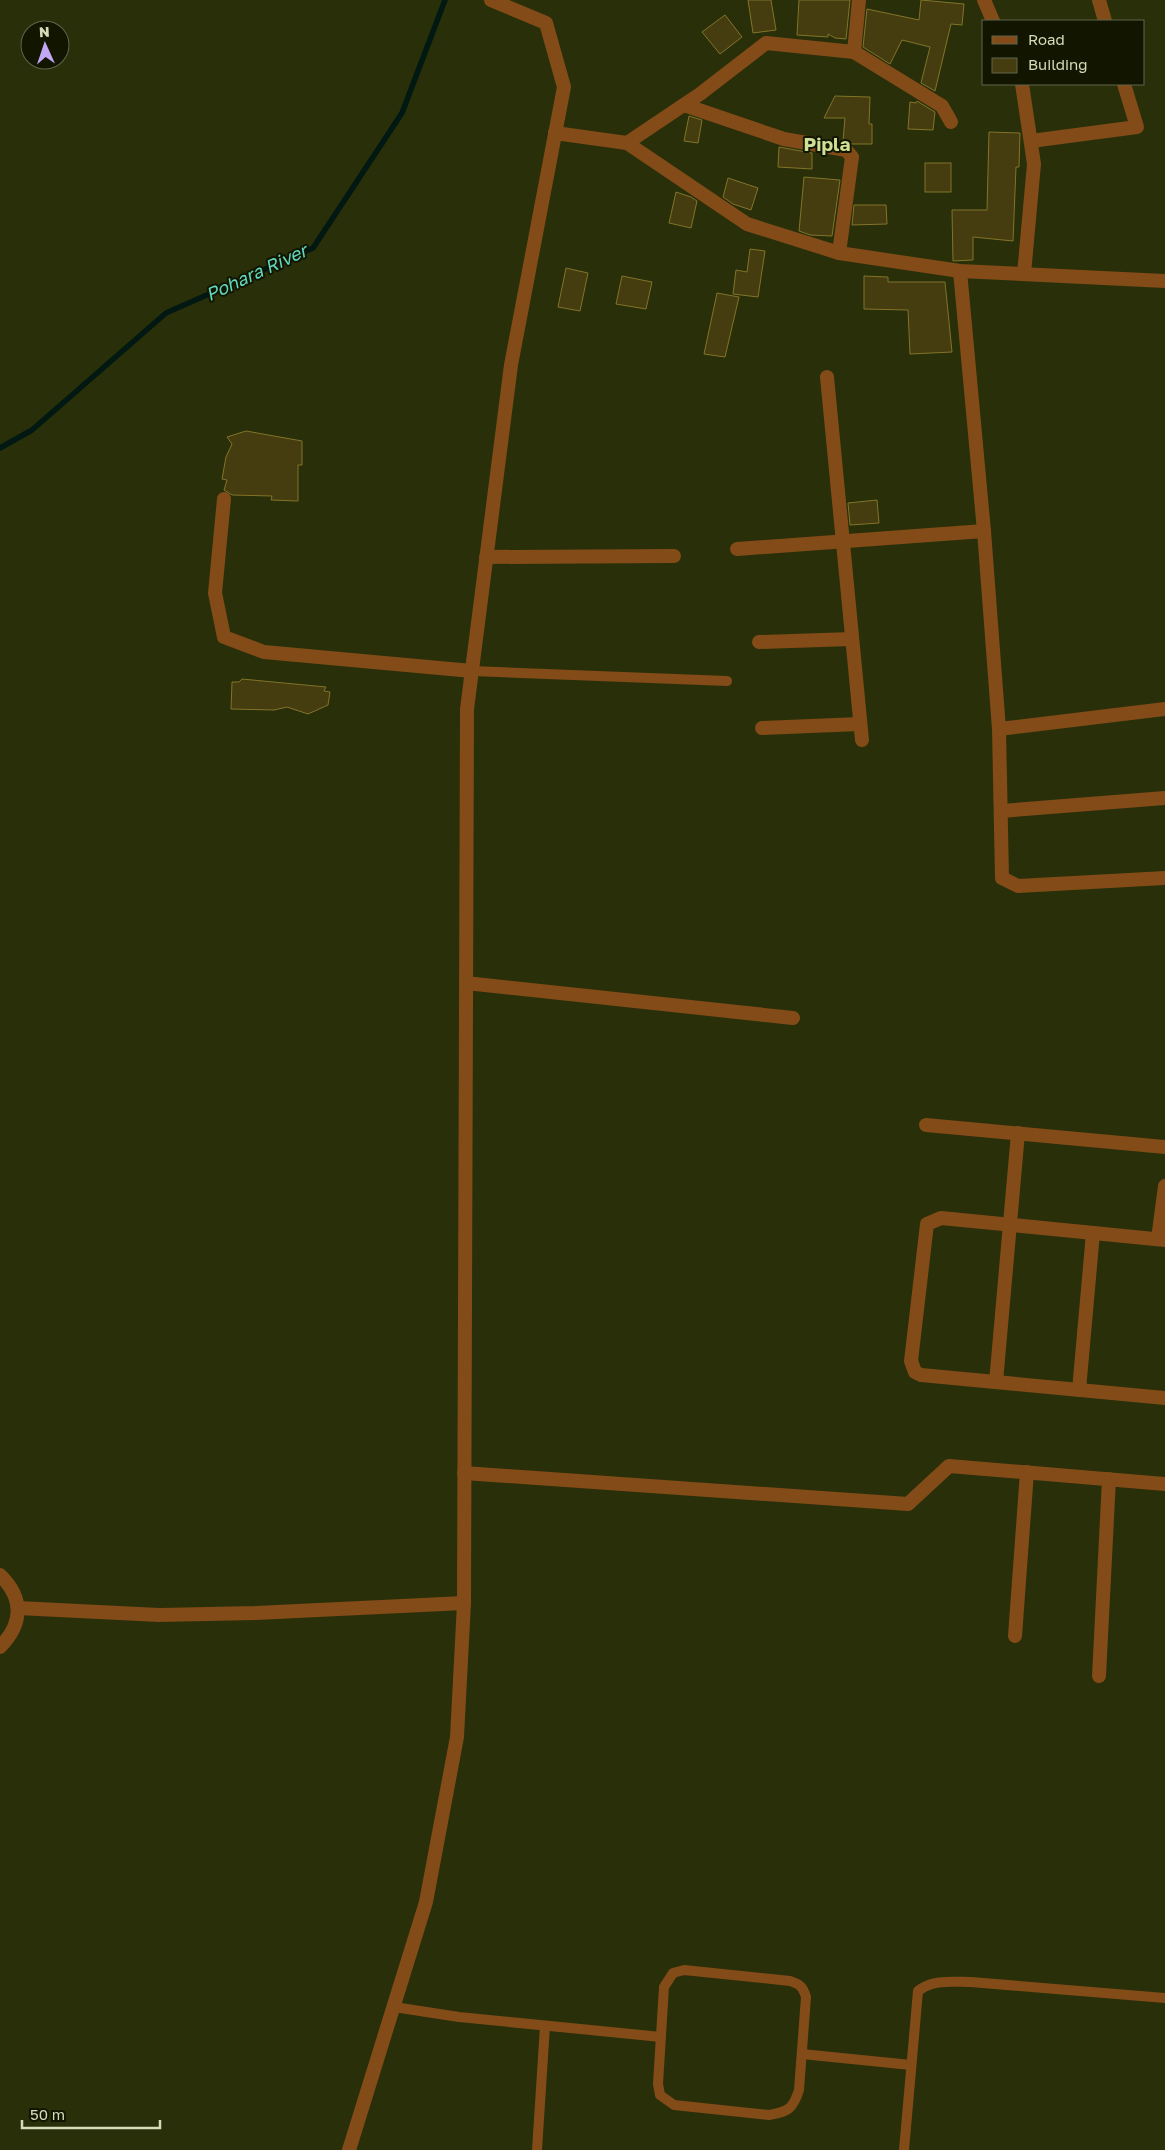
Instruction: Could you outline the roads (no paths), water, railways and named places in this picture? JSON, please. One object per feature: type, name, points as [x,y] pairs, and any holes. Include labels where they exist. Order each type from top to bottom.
[{"type":"street","points":[[349,2150],[426,1902],[457,1737],[464,1603],[467,709],[510,365],[564,87],[546,23],[491,0]]},
{"type":"street","points":[[854,52],[858,0]]},
{"type":"street","points":[[984,0],[993,20]]},
{"type":"street","points":[[1099,0],[1105,20]]},
{"type":"street","points":[[627,143],[684,105],[766,43],[854,52],[942,106],[951,122]]},
{"type":"street","points":[[1022,85],[1034,164],[1024,274]]},
{"type":"street","points":[[1031,141],[1136,128],[1124,85]]},
{"type":"street","points":[[684,105],[784,139],[846,150],[852,157],[839,253]]},
{"type":"street","points":[[555,133],[627,143],[747,224],[839,253],[960,271],[1165,281]]},
{"type":"street","points":[[960,271],[984,531],[999,729],[1002,878],[1018,886],[1165,878]]},
{"type":"street","points":[[827,377],[862,740]]},
{"type":"street","points":[[224,499],[215,593],[224,637],[264,652],[472,671]]},
{"type":"street","points":[[737,549],[984,531]]},
{"type":"street","points":[[486,557],[674,556]]},
{"type":"street","points":[[759,642],[852,639]]},
{"type":"street","points":[[999,729],[1165,709]]},
{"type":"street","points":[[762,728],[860,724]]},
{"type":"street","points":[[1001,811],[1165,798]]},
{"type":"street","points":[[466,983],[793,1018]]},
{"type":"street","points":[[926,1125],[1165,1148]]},
{"type":"street","points":[[996,1382],[1018,1133]]},
{"type":"street","points":[[1165,1186],[1162,1240],[941,1218],[927,1224],[912,1361],[915,1372],[921,1375],[1165,1398]]},
{"type":"street","points":[[1079,1390],[1093,1233]]},
{"type":"street","points":[[464,1473],[908,1504],[949,1466],[1165,1484]]},
{"type":"street","points":[[1015,1636],[1028,1472]]},
{"type":"street","points":[[1099,1676],[1109,1479]]},
{"type":"street","points":[[0,1575],[9,1584],[16,1596],[18,1608],[16,1624],[10,1638],[0,1647]]},
{"type":"street","points":[[18,1608],[159,1615],[256,1613],[464,1603]]},
{"type":"lane","points":[[472,671],[728,681]]},
{"type":"lane","points":[[684,1970],[780,1979],[800,1984],[804,1990],[806,1997],[799,2090],[795,2104],[784,2113],[769,2115],[674,2105],[660,2095],[658,2090],[661,2037],[664,1987],[673,1973],[684,1970]]},
{"type":"lane","points":[[904,2150],[918,1991],[926,1985],[949,1982],[1019,1985],[1165,1998]]},
{"type":"lane","points":[[394,2007],[458,2017],[661,2037]]},
{"type":"lane","points":[[537,2150],[546,2026]]},
{"type":"lane","points":[[802,2054],[911,2065]]},
{"type":"waterway","name":"Pohara River","points":[[0,448],[32,430],[166,313],[313,248],[402,113],[445,0]]},
{"type":"district","name":"Pipla","points":[[827,143]]}]
